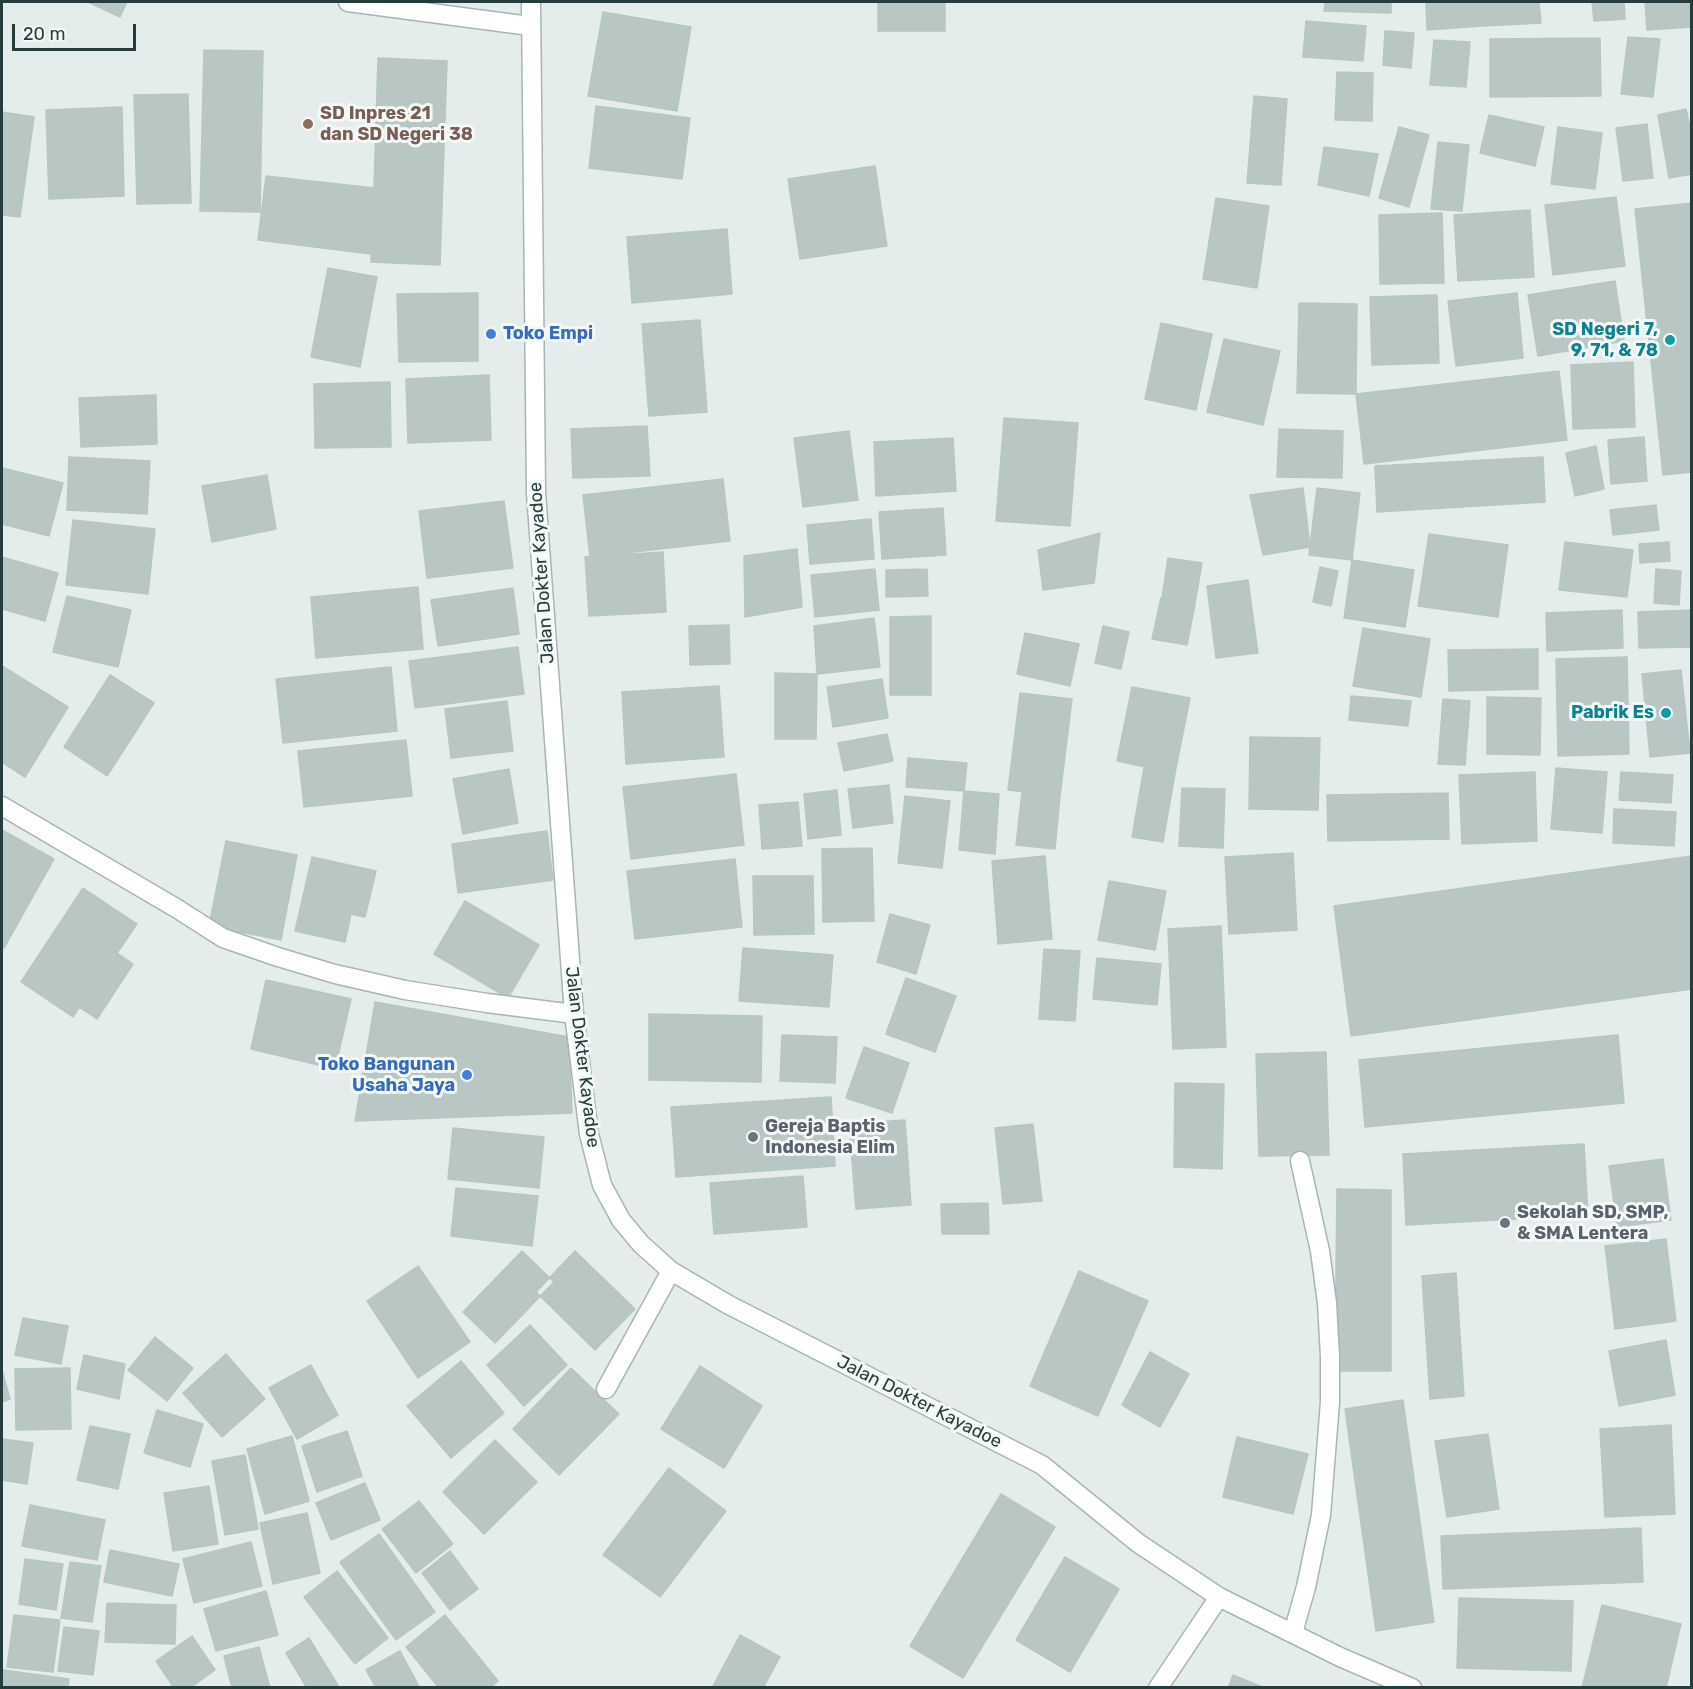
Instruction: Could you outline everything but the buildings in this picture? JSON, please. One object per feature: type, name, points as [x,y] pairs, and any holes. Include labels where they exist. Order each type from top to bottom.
[{"type":"street","points":[[348,2],[530,26]]},
{"type":"street","name":"Jalan Dokter Kayadoe","points":[[531,2],[536,493],[574,1014],[589,1134],[602,1185],[621,1220],[641,1244],[671,1271],[729,1305],[1042,1465],[1138,1544],[1219,1597],[1340,1657],[1412,1688]]},
{"type":"street","points":[[2,806],[223,938],[335,974],[405,990],[574,1014]]},
{"type":"street","points":[[1293,1634],[1306,1587],[1321,1515],[1330,1402],[1327,1303],[1320,1251],[1300,1161]]},
{"type":"street","points":[[606,1389],[671,1271]]},
{"type":"street","points":[[1158,1688],[1219,1597]]},
{"type":"place","name":"SD Inpres 21 dan SD Negeri 38","points":[[308,124]]},
{"type":"place","name":"Toko Empi","points":[[491,334]]},
{"type":"place","name":"SD Negeri 7, 9, 71, & 78","points":[[1670,340]]},
{"type":"place","name":"Pabrik Es","points":[[1666,713]]},
{"type":"place","name":"Toko Bangunan Usaha Jaya","points":[[467,1075]]},
{"type":"place","name":"Gereja Baptis Indonesia Elim","points":[[753,1137]]},
{"type":"place","name":"Sekolah SD, SMP, & SMA Lentera","points":[[1505,1223]]}]
